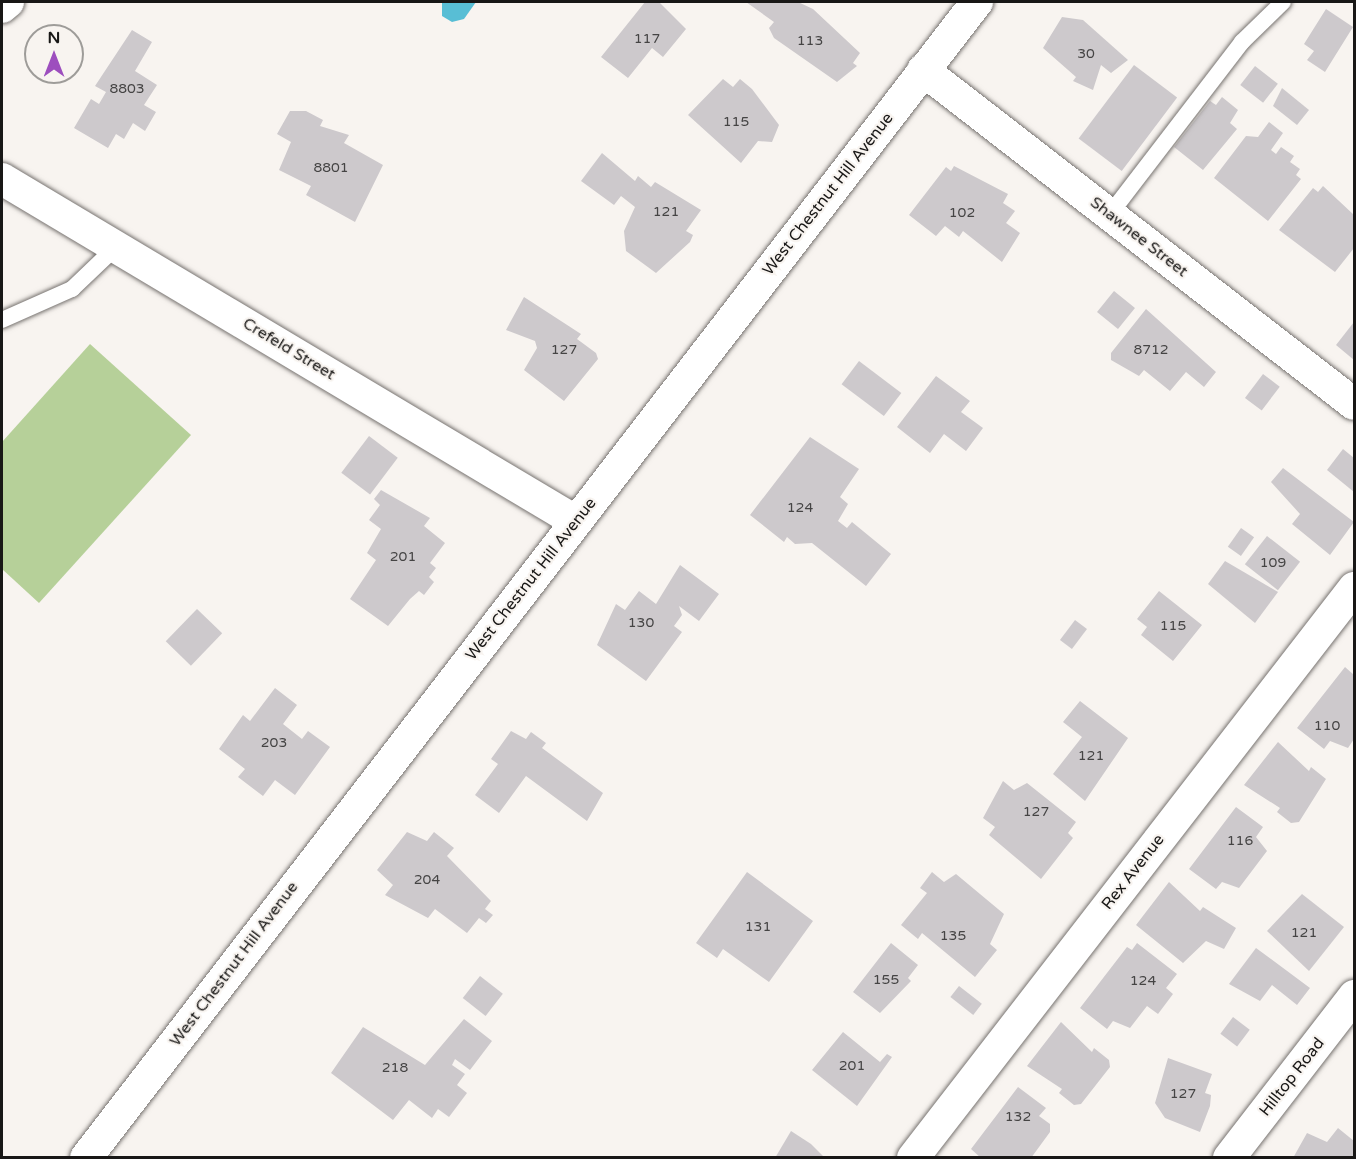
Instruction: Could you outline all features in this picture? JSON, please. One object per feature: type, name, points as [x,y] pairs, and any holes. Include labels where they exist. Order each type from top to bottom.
[{"type":"street","points":[[2,7],[8,2]]},
{"type":"street","name":"West Chestnut Hill Avenue","points":[[86,1158],[977,2]]},
{"type":"street","name":"Shawnee Street","points":[[923,70],[1354,404]]},
{"type":"street","name":"Crefeld Street","points":[[2,179],[575,521]]},
{"type":"street","name":"Rex Avenue","points":[[916,1156],[1354,588]]},
{"type":"street","name":"Hilltop Road","points":[[1229,1158],[1354,996]]},
{"type":"lane","points":[[1110,214],[1242,42],[1283,2]]},
{"type":"lane","points":[[2,320],[72,289],[116,247]]},
{"type":"green space","points":[[90,344],[191,435],[39,603],[2,569],[2,442]]},
{"type":"water","points":[[442,2],[476,2],[464,19],[452,22],[442,16]]},
{"type":"building","points":[[645,2],[659,2],[686,29],[663,57],[652,48],[628,78],[601,57]]},
{"type":"building","points":[[746,2],[798,2],[813,9],[860,53],[853,63],[857,66],[837,82],[774,38],[769,28],[774,22]]},
{"type":"building","points":[[1326,9],[1353,27],[1325,72],[1307,60],[1314,51],[1304,44]]},
{"type":"building","points":[[1062,17],[1083,20],[1128,60],[1111,73],[1101,65],[1093,90],[1073,81],[1076,77],[1043,48]]},
{"type":"building","points":[[132,30],[152,42],[135,71],[157,85],[144,105],[156,112],[145,131],[133,123],[124,139],[116,134],[108,148],[74,128],[91,99],[99,104],[106,92],[95,86]]},
{"type":"building","points":[[1134,65],[1177,97],[1122,171],[1079,138]]},
{"type":"building","points":[[1255,66],[1278,84],[1263,103],[1240,85]]},
{"type":"building","points":[[723,79],[733,87],[740,79],[752,89],[779,125],[772,142],[758,141],[741,163],[688,115]]},
{"type":"building","points":[[1282,88],[1309,110],[1297,125],[1273,106]]},
{"type":"building","points":[[1222,97],[1238,110],[1230,123],[1237,129],[1203,170],[1174,147],[1210,101],[1216,105]]},
{"type":"building","points":[[290,111],[306,111],[323,120],[320,126],[349,135],[344,143],[383,165],[355,222],[306,195],[311,186],[279,170],[291,142],[277,134]]},
{"type":"building","points":[[1269,122],[1283,133],[1271,150],[1276,154],[1281,147],[1294,156],[1290,162],[1300,169],[1296,175],[1301,179],[1268,221],[1214,178],[1246,136],[1258,137]]},
{"type":"building","points":[[602,153],[635,181],[638,176],[651,187],[655,182],[701,210],[686,231],[693,235],[690,242],[656,273],[626,251],[624,231],[635,207],[621,196],[614,205],[581,181]]},
{"type":"building","points":[[954,166],[1008,194],[1003,203],[1015,211],[1006,223],[1020,233],[1002,262],[963,231],[959,237],[945,226],[936,236],[909,215],[946,167],[951,171]]},
{"type":"building","points":[[1323,186],[1354,215],[1354,248],[1335,272],[1279,230],[1313,188],[1318,192]]},
{"type":"building","points":[[1114,291],[1135,308],[1118,329],[1097,312]]},
{"type":"building","points":[[524,297],[581,334],[577,339],[596,353],[598,359],[564,401],[524,370],[537,348],[535,341],[506,330]]},
{"type":"building","points":[[1146,309],[1216,372],[1204,387],[1186,372],[1170,391],[1144,370],[1139,376],[1111,360],[1111,353]]},
{"type":"building","points":[[1354,322],[1354,360],[1336,345]]},
{"type":"building","points":[[859,361],[901,393],[884,416],[842,384]]},
{"type":"building","points":[[1263,374],[1280,387],[1262,411],[1245,398]]},
{"type":"building","points":[[936,376],[970,401],[961,412],[983,428],[966,451],[944,434],[930,453],[897,427]]},
{"type":"building","points":[[369,436],[398,458],[370,494],[341,473]]},
{"type":"building","points":[[810,437],[859,469],[840,497],[848,504],[838,521],[847,528],[852,522],[891,554],[866,586],[812,543],[795,544],[787,537],[784,542],[750,515]]},
{"type":"building","points":[[1343,449],[1354,458],[1354,492],[1327,470]]},
{"type":"building","points":[[1283,468],[1354,522],[1330,555],[1292,524],[1300,514],[1271,482]]},
{"type":"building","points":[[381,490],[430,518],[424,526],[445,543],[430,563],[436,568],[429,577],[434,582],[424,595],[419,591],[410,599],[388,626],[350,599],[376,560],[367,553],[381,529],[369,520],[380,505],[374,499]]},
{"type":"building","points":[[1241,528],[1254,537],[1241,556],[1228,547]]},
{"type":"building","points":[[1267,536],[1300,562],[1278,590],[1245,564]]},
{"type":"building","points":[[1225,561],[1278,592],[1255,623],[1208,584]]},
{"type":"building","points":[[680,565],[719,594],[699,621],[679,606],[682,615],[674,626],[682,632],[646,681],[597,645],[616,604],[625,610],[639,591],[656,604]]},
{"type":"building","points":[[1159,591],[1202,625],[1173,661],[1141,635],[1147,627],[1137,619]]},
{"type":"building","points":[[197,609],[222,633],[191,666],[166,641]]},
{"type":"building","points":[[1075,620],[1087,629],[1072,649],[1060,640]]},
{"type":"building","points":[[1345,667],[1354,675],[1354,739],[1348,748],[1330,741],[1324,749],[1297,728]]},
{"type":"building","points":[[275,688],[297,705],[283,724],[302,739],[308,731],[330,747],[295,795],[275,780],[263,796],[238,777],[245,769],[219,749],[243,715],[250,721]]},
{"type":"building","points":[[1080,701],[1128,738],[1085,801],[1053,774],[1082,737],[1063,722]]},
{"type":"building","points":[[511,731],[526,739],[531,732],[546,743],[542,748],[603,793],[587,821],[526,776],[499,813],[475,795],[498,764],[491,759]]},
{"type":"building","points":[[1278,742],[1309,771],[1311,767],[1326,779],[1299,822],[1291,823],[1277,812],[1280,808],[1244,785]]},
{"type":"building","points":[[1003,781],[1014,790],[1027,783],[1076,822],[1068,833],[1073,838],[1041,879],[989,835],[995,827],[983,818]]},
{"type":"building","points":[[1236,807],[1263,827],[1256,837],[1267,851],[1239,888],[1222,882],[1216,889],[1189,869]]},
{"type":"building","points":[[407,832],[427,841],[434,832],[454,848],[447,856],[491,901],[485,909],[493,915],[486,923],[479,918],[467,933],[435,909],[428,918],[385,895],[393,885],[377,870]]},
{"type":"building","points":[[747,872],[813,921],[769,982],[723,949],[717,958],[696,943]]},
{"type":"building","points":[[932,872],[944,882],[956,874],[1004,914],[990,944],[997,950],[975,977],[922,933],[918,939],[901,925],[927,893],[920,888]]},
{"type":"building","points":[[1169,882],[1200,911],[1203,907],[1236,928],[1224,949],[1206,941],[1183,963],[1136,925]]},
{"type":"building","points":[[1302,894],[1344,927],[1309,971],[1267,931]]},
{"type":"building","points":[[891,943],[918,965],[908,978],[911,981],[880,1013],[853,992]]},
{"type":"building","points":[[1137,943],[1177,974],[1166,988],[1173,994],[1158,1014],[1147,1006],[1130,1028],[1113,1021],[1107,1029],[1080,1008],[1127,947],[1132,950]]},
{"type":"building","points":[[1256,948],[1310,988],[1297,1005],[1272,985],[1260,1001],[1229,984]]},
{"type":"building","points":[[480,976],[503,994],[486,1016],[463,998]]},
{"type":"building","points":[[959,986],[982,1004],[973,1015],[950,997]]},
{"type":"building","points":[[1233,1017],[1250,1030],[1237,1046],[1220,1034]]},
{"type":"building","points":[[464,1019],[492,1041],[470,1070],[455,1059],[452,1065],[465,1074],[457,1085],[467,1093],[449,1117],[438,1109],[432,1118],[409,1100],[393,1120],[331,1073],[363,1027],[425,1065]]},
{"type":"building","points":[[1061,1022],[1092,1052],[1094,1048],[1109,1060],[1110,1067],[1081,1104],[1074,1105],[1059,1093],[1062,1089],[1027,1066]]},
{"type":"building","points":[[843,1032],[880,1062],[887,1054],[892,1057],[857,1106],[812,1070]]},
{"type":"building","points":[[1168,1058],[1212,1074],[1205,1093],[1211,1095],[1210,1106],[1200,1132],[1165,1118],[1155,1103]]},
{"type":"building","points":[[1018,1087],[1046,1108],[1039,1116],[1050,1124],[1050,1132],[1031,1158],[981,1158],[971,1149]]},
{"type":"building","points":[[1338,1128],[1354,1141],[1354,1158],[1293,1158],[1307,1133],[1327,1142]]},
{"type":"building","points":[[791,1131],[811,1144],[825,1158],[775,1158]]}]
